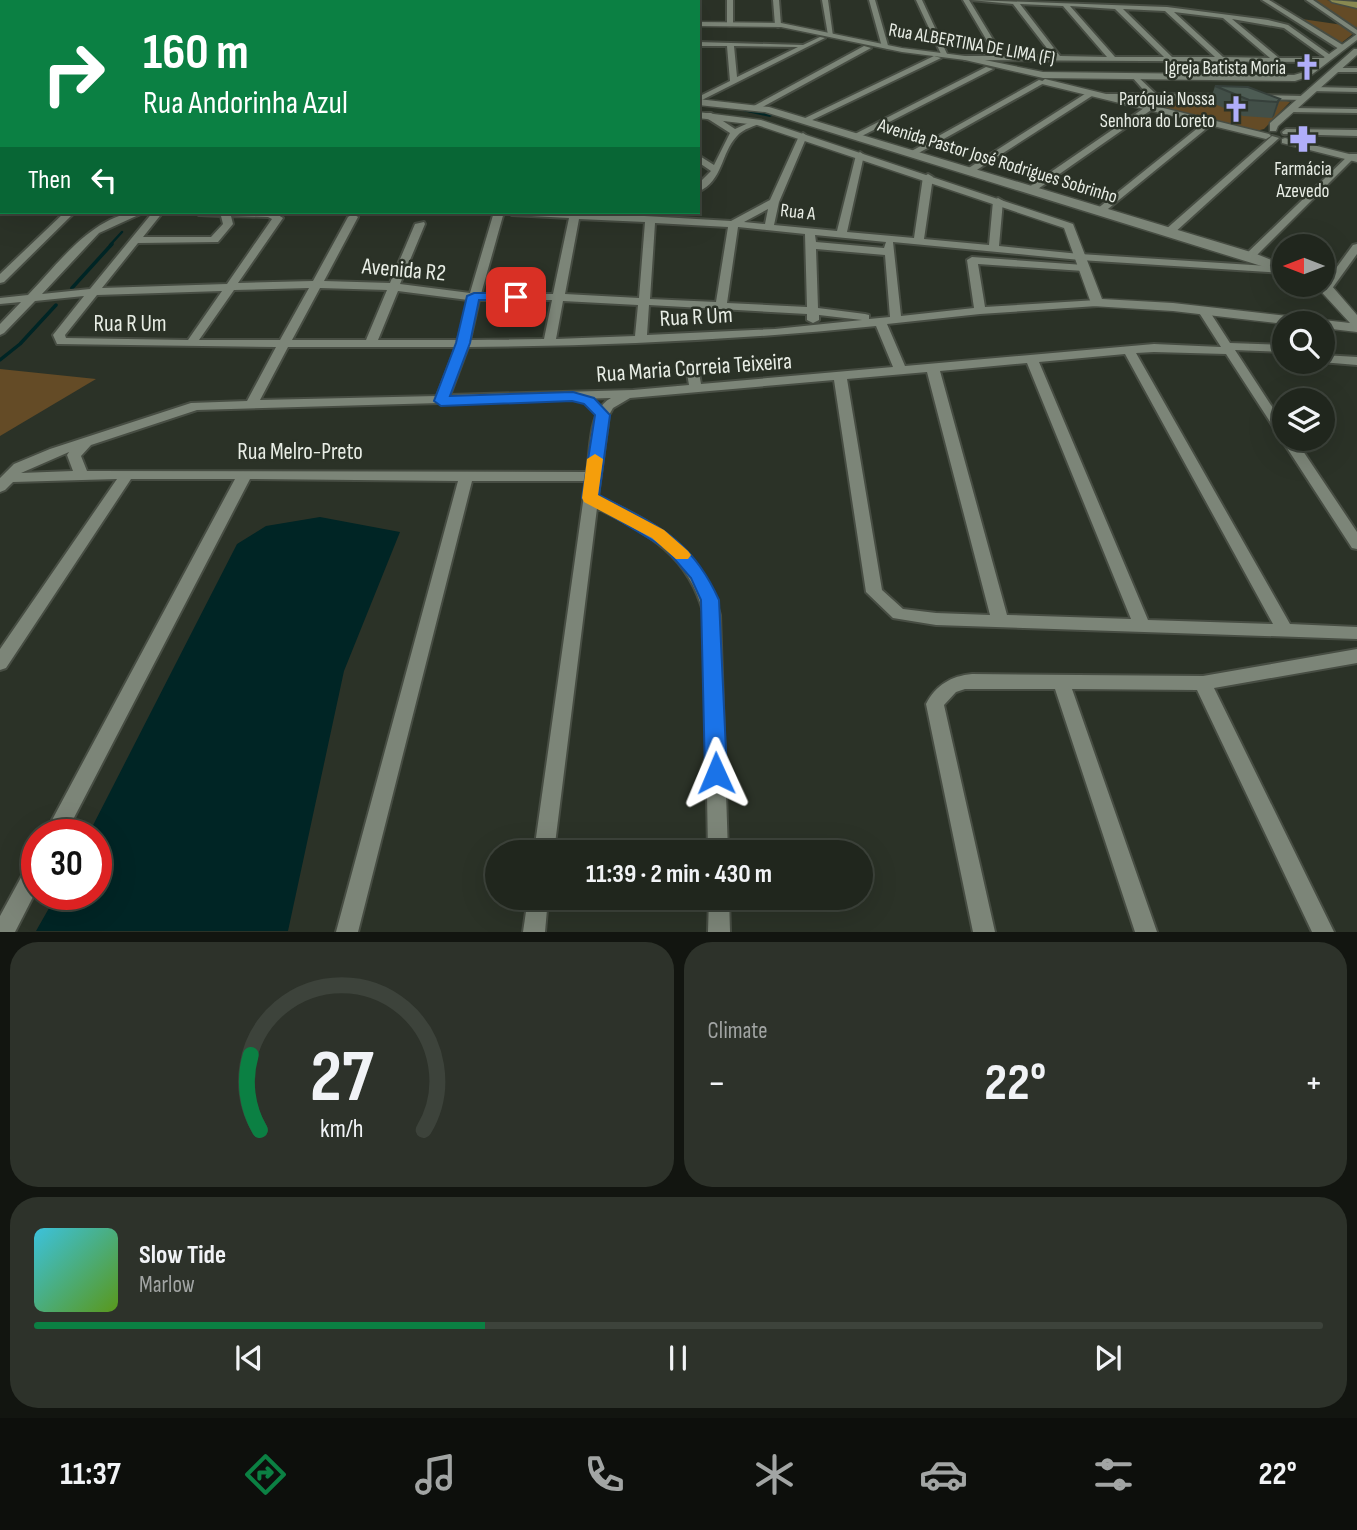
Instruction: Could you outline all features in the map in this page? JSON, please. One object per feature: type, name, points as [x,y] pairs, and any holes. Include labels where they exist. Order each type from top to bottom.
[{"type":"main road","points":[[1335,0],[1356,3]]},
{"type":"street","points":[[730,0],[730,24]]},
{"type":"street","points":[[776,0],[778,25]]},
{"type":"street","points":[[825,0],[826,36]]},
{"type":"street","points":[[872,0],[886,47]]},
{"type":"street","points":[[919,0],[941,56]]},
{"type":"street","points":[[966,0],[1000,57]]},
{"type":"street","points":[[974,0],[1167,9],[1223,15],[1286,26],[1326,59]]},
{"type":"street","points":[[1265,0],[1342,47]]},
{"type":"street","points":[[1284,79],[1305,76],[1357,34],[1309,0]]},
{"type":"street","points":[[1016,3],[1058,58]]},
{"type":"street","points":[[1065,5],[1113,59]]},
{"type":"street","points":[[1117,7],[1170,60]]},
{"type":"street","points":[[1167,9],[1222,60]]},
{"type":"street","points":[[1223,15],[1277,60]]},
{"type":"street","name":"Rua ALBERTINA DE LIMA (F)","points":[[700,26],[778,25],[1054,76],[1284,79]]},
{"type":"street","points":[[700,26],[775,29],[826,36],[867,48],[941,56],[1209,122],[1277,135],[1355,157]]},
{"type":"street","points":[[700,100],[826,36]]},
{"type":"street","points":[[700,44],[805,45]]},
{"type":"street","points":[[730,44],[734,81]]},
{"type":"street","points":[[756,107],[867,48]]},
{"type":"street","points":[[1277,135],[1273,125],[1356,53]]},
{"type":"street","points":[[803,121],[941,56]]},
{"type":"street","points":[[965,58],[1326,59]]},
{"type":"street","points":[[1182,60],[1201,78]]},
{"type":"street","points":[[853,137],[989,69]]},
{"type":"street","points":[[1338,70],[1357,70]]},
{"type":"street","points":[[912,153],[1054,76]]},
{"type":"street","points":[[1136,77],[1154,97]]},
{"type":"street","points":[[1228,78],[1237,87]]},
{"type":"street","points":[[1284,79],[1313,89],[1357,90]]},
{"type":"street","points":[[969,171],[1096,95],[1235,97]]},
{"type":"street","points":[[1247,97],[1303,98]]},
{"type":"street","name":"Avenida Pastor José Rodrigues Sobrinho","points":[[700,101],[756,107],[853,137],[876,152],[928,177],[1071,227],[1082,262]]},
{"type":"street","points":[[1032,189],[1150,108]]},
{"type":"street","points":[[1292,110],[1357,111]]},
{"type":"street","points":[[703,115],[734,132]]},
{"type":"street","name":"Avenida Pastor José Rodrigues Sobrinho","points":[[703,115],[758,122],[803,136],[876,152],[912,153],[1272,264]]},
{"type":"street","points":[[700,188],[707,184],[716,170],[734,132],[742,126],[758,122]]},
{"type":"street","points":[[1100,211],[1209,122]]},
{"type":"street","points":[[1168,232],[1277,135],[1357,133]]},
{"type":"street","points":[[769,227],[774,202],[803,136]]},
{"type":"street","points":[[841,235],[876,152]]},
{"type":"street","points":[[1250,256],[1355,157]]},
{"type":"street","points":[[700,159],[716,170]]},
{"type":"street","points":[[919,241],[928,177]]},
{"type":"street","points":[[995,247],[998,201]]},
{"type":"street","points":[[721,306],[733,224],[774,202]]},
{"type":"street","points":[[0,280],[68,214]]},
{"type":"street","points":[[0,331],[95,232],[136,214]]},
{"type":"street","points":[[93,292],[156,214]]},
{"type":"street","points":[[137,240],[214,240],[228,224],[225,214]]},
{"type":"street","points":[[191,344],[278,216],[270,214]]},
{"type":"street","points":[[441,401],[463,343],[498,214]]},
{"type":"street","name":"Rua A","points":[[558,214],[609,214],[769,227],[841,235],[890,246],[919,241],[995,247],[1082,262],[1272,269]]},
{"type":"street","points":[[549,343],[575,215]]},
{"type":"street","points":[[252,403],[353,217]]},
{"type":"street","points":[[641,340],[645,302],[647,217]]},
{"type":"street","points":[[370,344],[420,224]]},
{"type":"street","points":[[810,232],[813,329]]},
{"type":"street","points":[[810,246],[890,246],[888,320],[901,371]]},
{"type":"street","points":[[1335,274],[1357,247]]},
{"type":"street","points":[[980,311],[972,260],[1082,262],[1097,303]]},
{"type":"street","name":"Avenida R2","points":[[0,301],[93,292],[315,284],[395,287],[474,296],[558,297],[813,311],[888,320]]},
{"type":"street","name":"Rua R Um","points":[[93,292],[59,335],[61,341],[71,344],[284,345],[641,340],[813,329],[980,311],[1097,303],[1272,318]]},
{"type":"street","points":[[1334,298],[1357,325]]},
{"type":"street","points":[[1204,311],[1272,415]]},
{"type":"street","name":"Rua R Um","points":[[1335,324],[1357,325]]},
{"type":"street","name":"Rua Maria Correia Teixeira","points":[[4,482],[19,467],[97,437],[185,408],[252,403],[441,401],[633,394],[1172,347],[1272,355]]},
{"type":"street","name":"Rua Maria Correia Teixeira","points":[[1230,350],[1272,348]]},
{"type":"street","points":[[1335,350],[1357,351]]},
{"type":"street","points":[[1129,351],[1285,631]]},
{"type":"street","points":[[1032,359],[1142,625]]},
{"type":"street","points":[[1335,359],[1357,360]]},
{"type":"street","points":[[692,367],[696,389]]},
{"type":"street","points":[[933,369],[1000,621]]},
{"type":"street","points":[[841,376],[874,592],[899,614],[936,619],[1357,633]]},
{"type":"street","points":[[546,840],[602,415],[608,405],[618,398],[633,394]]},
{"type":"street","points":[[573,396],[589,401],[602,415]]},
{"type":"street","points":[[82,475],[74,455],[83,444],[97,437]]},
{"type":"street","points":[[1296,451],[1357,544]]},
{"type":"street","points":[[62,819],[245,474]]},
{"type":"street","name":"Rua Melro-Preto","points":[[4,482],[82,475],[245,474],[466,478],[592,476]]},
{"type":"street","points":[[0,663],[127,475]]},
{"type":"street","points":[[347,932],[466,478]]},
{"type":"street","points":[[590,498],[658,534],[680,552],[705,585],[712,615],[718,840]]},
{"type":"street","points":[[984,932],[935,704],[943,691],[957,682],[1203,683],[1357,656]]},
{"type":"street","points":[[1061,681],[1146,932]]},
{"type":"street","points":[[1203,683],[1322,932]]},
{"type":"street","points":[[3,932],[21,898]]},
{"type":"street","points":[[534,932],[537,910]]},
{"type":"street","points":[[719,910],[719,932]]},
{"type":"shaded area","points":[[1311,0],[1327,0],[1357,8],[1357,28],[1355,29]]},
{"type":"shaded area","points":[[1295,18],[1343,25],[1354,33],[1340,44]]},
{"type":"shaded area","points":[[1122,99],[1280,99],[1290,102],[1264,129],[1252,132]]},
{"type":"shaded area","points":[[0,369],[96,379],[0,436]]},
{"type":"water","points":[[320,517],[400,532],[344,671],[288,931],[36,931],[48,910],[112,910],[112,819],[96,819],[237,544],[266,526]]},
{"type":"building","points":[[1215,86],[1248,87],[1280,99],[1277,102],[1249,100]]},
{"type":"waterway","points":[[741,108],[770,114]]},
{"type":"waterway","points":[[110,245],[122,232]]},
{"type":"waterway","points":[[72,288],[112,244]]},
{"type":"waterway","points":[[0,360],[20,344],[56,305]]},
{"type":"slow traffic","points":[[595,459],[590,498],[658,534],[682,555]]},
{"type":"place","name":"Igreja Batista Moria","points":[[1307,67]]},
{"type":"place","name":"Paróquia Nossa Senhora do Loreto","points":[[1236,109]]},
{"type":"place","name":"Farmácia Azevedo","points":[[1303,139]]},
{"type":"route","points":[[516,297],[474,296],[463,343],[441,401],[573,396],[589,401],[597,407],[602,415],[590,498],[658,534],[671,544],[699,575],[710,600],[716,773]]}]
